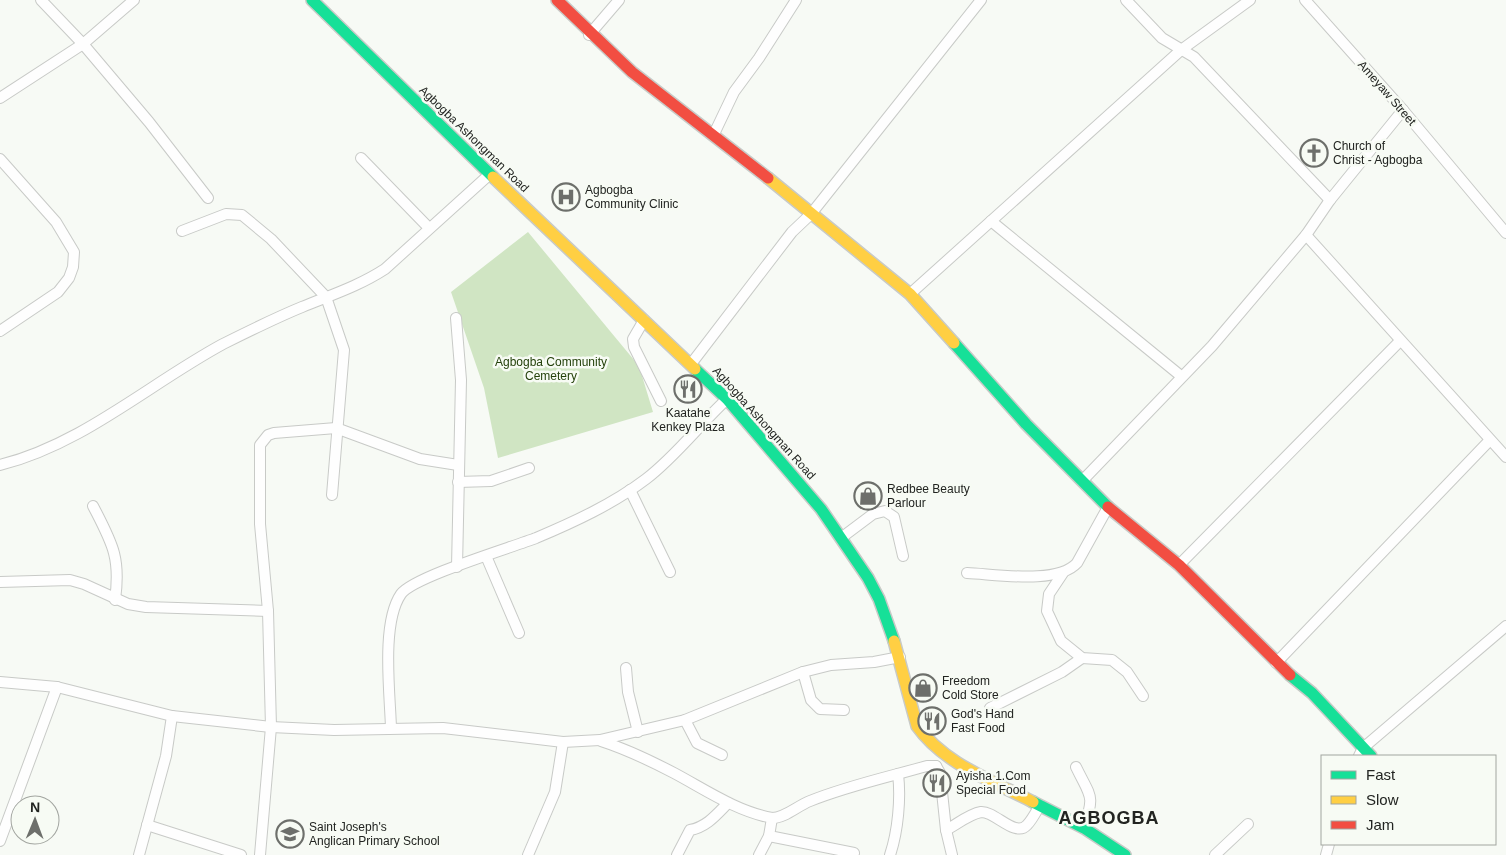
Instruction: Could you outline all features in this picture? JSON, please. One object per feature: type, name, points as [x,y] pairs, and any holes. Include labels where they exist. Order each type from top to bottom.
[{"type":"street","points":[[41,0],[83,44],[149,122],[208,198]]},
{"type":"street","points":[[0,98],[83,44],[134,0]]},
{"type":"street","name":"Agbogba Ashongman Road","points":[[312,0],[490,174],[727,399],[821,510],[842,538],[879,599],[900,657],[918,726],[924,736],[945,756],[1084,828],[1125,855]]},
{"type":"street","points":[[557,0],[589,35],[680,111],[714,134],[910,294],[1026,424],[1082,481],[1108,507],[1179,565],[1276,663],[1312,692],[1364,753],[1506,626]]},
{"type":"street","points":[[589,35],[619,0]]},
{"type":"street","points":[[714,134],[734,92],[760,58],[796,0]]},
{"type":"street","points":[[691,364],[792,232],[811,214],[981,0]]},
{"type":"street","points":[[1126,0],[1162,38],[1194,57],[1330,200]]},
{"type":"street","points":[[910,294],[1181,50],[1250,0]]},
{"type":"street","name":"Ameyaw Street","points":[[1305,0],[1403,110],[1506,234]]},
{"type":"street","points":[[1082,481],[1181,376],[1212,346],[1306,235],[1330,200],[1403,110]]},
{"type":"street","points":[[360,158],[429,228]]},
{"type":"street","points":[[0,159],[56,222],[74,252],[73,268],[69,278],[58,292],[0,331]]},
{"type":"street","points":[[0,465],[24,458],[69,438],[136,398],[184,366],[223,344],[263,324],[366,281],[385,269],[490,174]]},
{"type":"street","points":[[182,231],[226,214],[242,215],[271,239],[326,297],[344,350],[336,428],[332,495]]},
{"type":"street","points":[[990,221],[1181,376]]},
{"type":"street","points":[[1306,235],[1506,458]]},
{"type":"street","points":[[456,318],[460,380],[457,567]]},
{"type":"street","points":[[644,320],[633,339],[634,347],[660,401]]},
{"type":"street","points":[[1179,565],[1400,340]]},
{"type":"street","points":[[391,728],[389,628],[394,605],[402,592],[415,582],[575,521],[630,490],[668,458],[727,399]]},
{"type":"street","points":[[260,855],[271,727],[268,611],[260,524],[260,445],[268,435],[274,433],[336,428],[420,459],[458,465]]},
{"type":"street","points":[[1276,663],[1490,440]]},
{"type":"street","points":[[458,482],[491,481],[529,468]]},
{"type":"street","points":[[630,490],[670,572]]},
{"type":"street","points":[[93,506],[116,554],[118,579],[115,600]]},
{"type":"street","points":[[1108,507],[1076,563],[1063,573],[1049,594],[1047,611],[1061,641],[1082,658],[1112,660],[1126,672],[1143,696]]},
{"type":"street","points":[[842,538],[873,514],[885,511],[894,518],[903,556]]},
{"type":"street","points":[[486,556],[519,633]]},
{"type":"street","points":[[966,573],[1037,576],[1063,573]]},
{"type":"street","points":[[0,582],[70,580],[84,584],[115,600],[146,607],[268,611]]},
{"type":"street","points":[[0,682],[57,687],[172,716],[271,727],[334,730],[443,728],[563,742],[600,740],[685,720],[803,672],[830,665],[900,657]]},
{"type":"street","points":[[990,708],[1062,672],[1082,658]]},
{"type":"street","points":[[626,668],[628,692],[638,732]]},
{"type":"street","points":[[803,672],[810,700],[820,709],[844,710]]},
{"type":"street","points":[[0,841],[57,687]]},
{"type":"street","points":[[139,855],[166,756],[172,716]]},
{"type":"street","points":[[685,720],[697,742],[722,756]]},
{"type":"street","points":[[600,740],[673,772],[728,803],[772,818],[779,818],[808,802],[898,774],[927,766],[936,766],[945,756]]},
{"type":"street","points":[[528,855],[555,792],[563,742]]},
{"type":"street","points":[[936,766],[940,773],[946,830],[952,855]]},
{"type":"street","points":[[1076,767],[1092,797],[1084,828]]},
{"type":"street","points":[[890,855],[896,836],[897,806],[901,793],[898,774]]},
{"type":"street","points":[[676,855],[690,830],[698,829],[710,821],[728,803]]},
{"type":"street","points":[[946,830],[982,812],[989,813],[1017,829],[1022,829],[1027,826],[1040,805]]},
{"type":"street","points":[[759,855],[769,836],[772,818]]},
{"type":"street","points":[[1215,855],[1248,824]]},
{"type":"street","points":[[147,825],[242,855]]},
{"type":"street","points":[[769,836],[854,853]]},
{"type":"green space","name":"Agbogba Community Cemetery","points":[[528,232],[639,366],[653,412],[498,458],[484,388],[451,292]]},
{"type":"traffic: fast","points":[[312,0],[493,177]]},
{"type":"traffic: fast","points":[[954,343],[1026,424],[1108,507]]},
{"type":"traffic: fast","points":[[695,369],[727,399],[821,509],[868,578],[879,599],[894,641]]},
{"type":"traffic: fast","points":[[1290,675],[1312,693],[1370,755]]},
{"type":"traffic: fast","points":[[1033,802],[1084,828],[1125,855]]},
{"type":"traffic: slow","points":[[493,177],[695,369]]},
{"type":"traffic: slow","points":[[768,178],[910,294],[954,343]]},
{"type":"traffic: slow","points":[[894,641],[917,726],[928,739],[955,761],[986,779],[1033,802]]},
{"type":"traffic: jam","points":[[557,0],[632,72],[768,178]]},
{"type":"traffic: jam","points":[[1108,507],[1179,565],[1290,675]]},
{"type":"place","name":"Church of Christ - Agbogba","points":[[1314,153]]},
{"type":"place","name":"Agbogba Community Clinic","points":[[566,197]]},
{"type":"place","name":"Kaatahe Kenkey Plaza","points":[[688,389]]},
{"type":"place","name":"Redbee Beauty Parlour","points":[[868,496]]},
{"type":"place","name":"Freedom Cold Store","points":[[923,688]]},
{"type":"place","name":"God's Hand Fast Food","points":[[932,721]]},
{"type":"place","name":"Ayisha 1.Com Special Food","points":[[937,783]]},
{"type":"place","name":"Saint Joseph's Anglican Primary School","points":[[290,834]]},
{"type":"district","name":"AGBOGBA","points":[[1109,818]]}]
